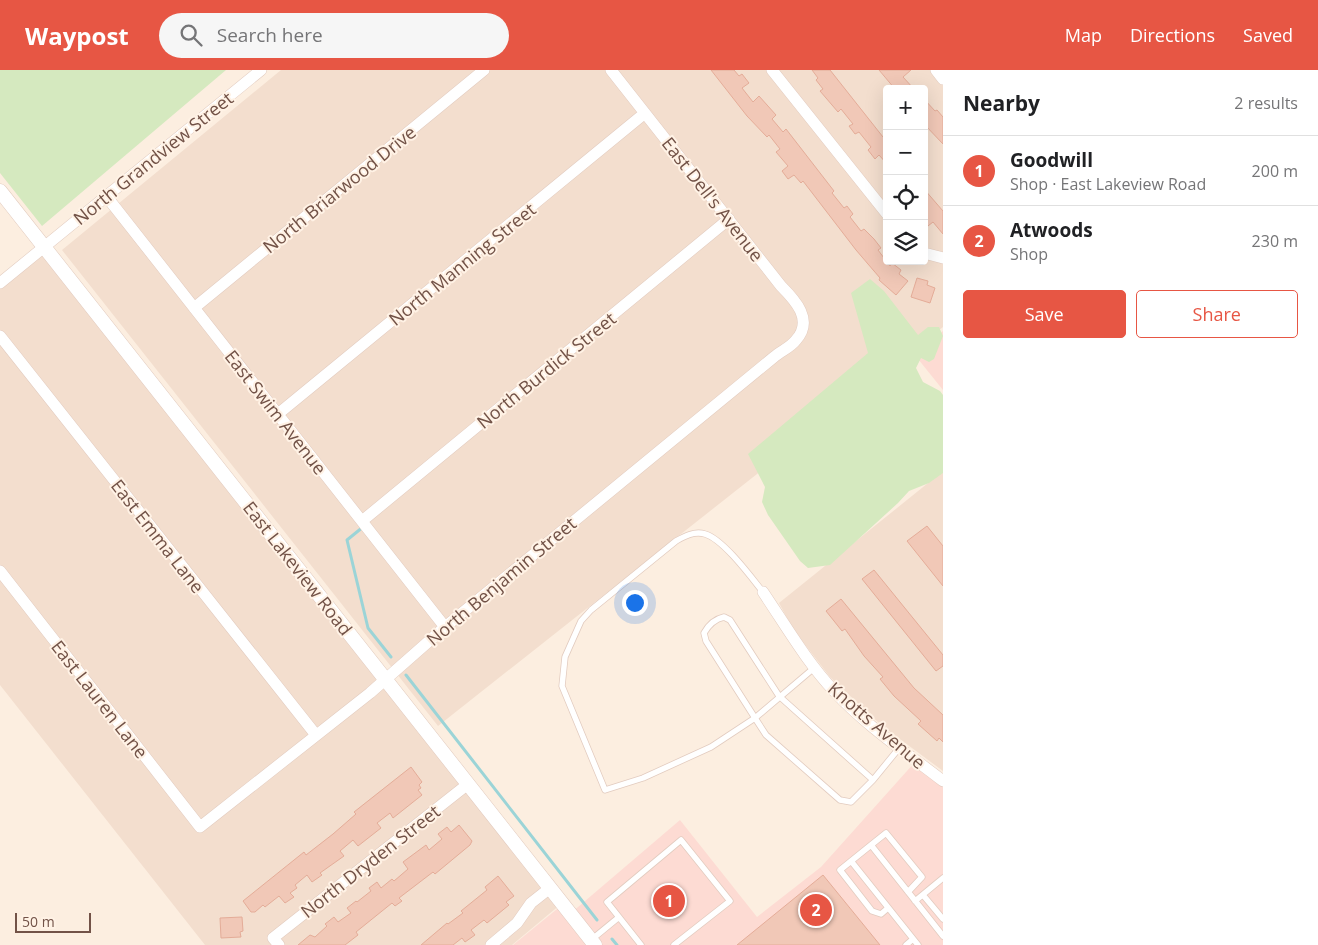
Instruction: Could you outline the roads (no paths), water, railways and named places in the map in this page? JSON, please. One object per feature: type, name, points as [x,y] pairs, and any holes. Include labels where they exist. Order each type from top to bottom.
[{"type":"street","name":"North Grandview Street","points":[[0,283],[260,70]]},
{"type":"street","name":"North Briarwood Drive","points":[[194,308],[484,70]]},
{"type":"street","name":"East Dell's Avenue","points":[[611,70],[799,306],[803,319],[801,332]]},
{"type":"street","points":[[772,70],[883,209]]},
{"type":"street","points":[[936,70],[943,79]]},
{"type":"street","name":"North Manning Street","points":[[278,414],[645,113]]},
{"type":"street","name":"East Lakeview Road","points":[[0,191],[593,942]]},
{"type":"street","name":"East Swim Avenue","points":[[107,197],[445,627]]},
{"type":"street","name":"North Burdick Street","points":[[362,522],[729,219]]},
{"type":"street","points":[[928,255],[943,258]]},
{"type":"street","name":"North Benjamin Street","points":[[200,827],[386,680],[395,669],[445,627],[774,356],[792,344],[801,332]]},
{"type":"street","name":"East Emma Lane","points":[[0,336],[316,735]]},
{"type":"street","name":"East Lauren Lane","points":[[0,571],[200,827]]},
{"type":"street","name":"Knotts Avenue","points":[[763,592],[785,624],[796,645],[835,692],[862,717],[943,781]]},
{"type":"street","name":"North Dryden Street","points":[[276,941],[468,784]]},
{"type":"street","points":[[491,945],[517,923],[531,904],[550,888]]},
{"type":"lane","points":[[763,592],[716,539],[706,534],[698,533],[687,535],[676,541],[601,601],[581,621],[570,643],[563,670],[562,686],[605,790],[643,778],[711,747],[755,718],[814,668]]},
{"type":"lane","points":[[873,780],[779,696],[734,624],[724,617],[712,622],[704,633],[706,641],[766,735],[840,800],[851,802],[873,780],[900,747]]},
{"type":"lane","points":[[888,908],[881,914],[872,911],[840,870],[886,833],[922,877],[908,892]]},
{"type":"lane","points":[[641,945],[607,902],[681,840],[730,901],[674,945]]},
{"type":"lane","points":[[870,845],[943,936]]},
{"type":"lane","points":[[851,861],[918,945]]},
{"type":"lane","points":[[915,901],[942,881]]},
{"type":"lane","points":[[923,895],[943,919]]},
{"type":"lane","points":[[593,942],[619,917]]},
{"type":"lane","points":[[906,945],[913,939]]},
{"type":"waterway","points":[[363,527],[347,540],[368,628],[391,657]]},
{"type":"waterway","points":[[406,675],[597,920]]},
{"type":"waterway","points":[[612,939],[617,945]]},
{"type":"place","name":"Goodwill","points":[[669,901]]},
{"type":"place","name":"Atwoods","points":[[816,910]]}]
